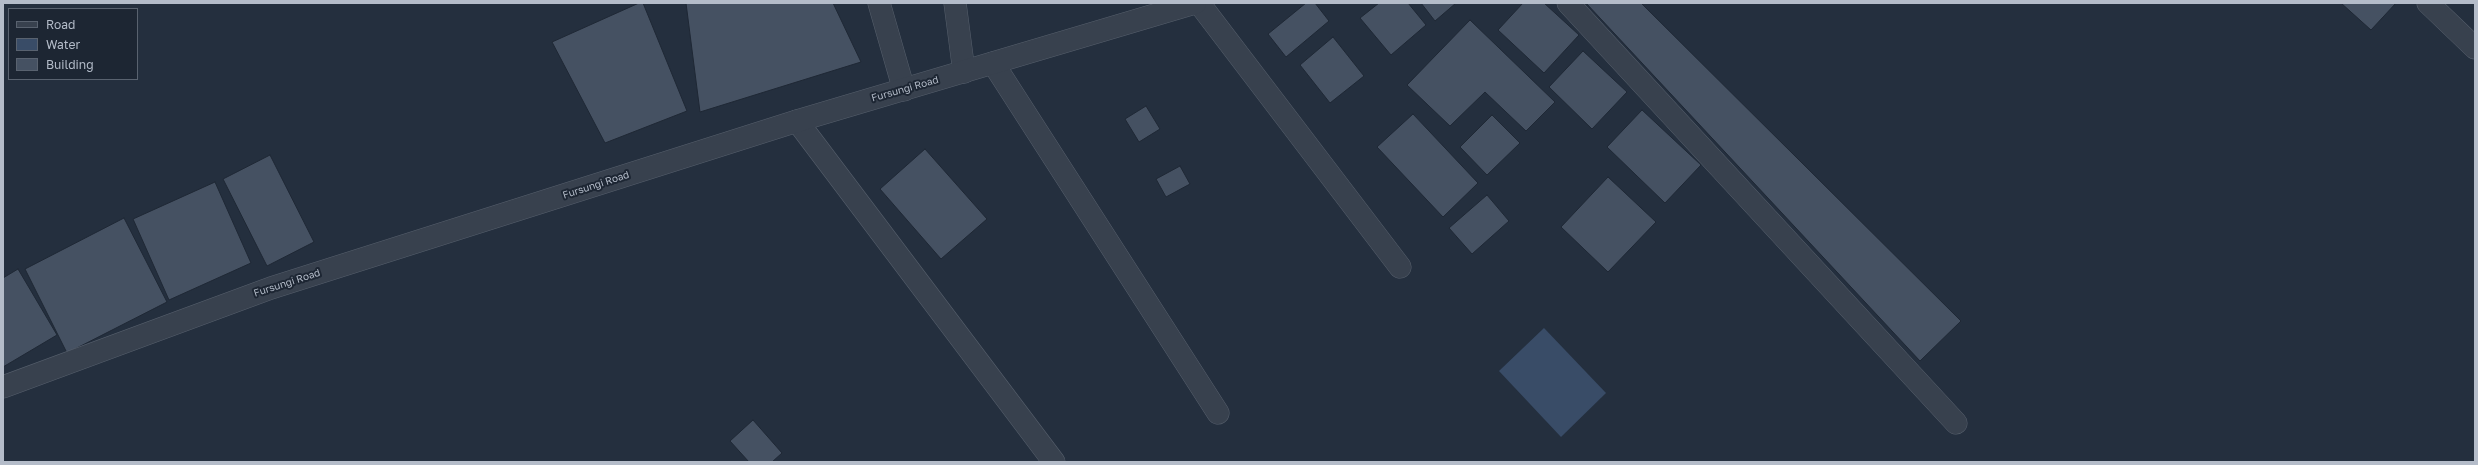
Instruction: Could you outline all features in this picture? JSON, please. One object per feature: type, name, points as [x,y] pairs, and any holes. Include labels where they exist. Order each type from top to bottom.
[{"type":"street","points":[[880,3],[904,90]]},
{"type":"street","points":[[955,3],[964,72]]},
{"type":"street","points":[[1197,3],[1400,267]]},
{"type":"street","name":"Fursungi Road","points":[[3,387],[271,288],[797,121],[1197,3]]},
{"type":"street","points":[[1568,3],[1956,423]]},
{"type":"street","points":[[2428,3],[2475,48]]},
{"type":"street","points":[[993,63],[1218,413]]},
{"type":"street","points":[[797,121],[1054,462]]},
{"type":"water","points":[[1544,328],[1606,393],[1561,437],[1499,371]]},
{"type":"building","points":[[639,3],[643,3],[687,111],[605,143],[552,42]]},
{"type":"building","points":[[686,3],[833,3],[861,62],[700,112]]},
{"type":"building","points":[[1306,3],[1315,3],[1329,21],[1286,57],[1268,34]]},
{"type":"building","points":[[1379,3],[1408,3],[1426,25],[1391,55],[1360,18]]},
{"type":"building","points":[[1421,3],[1456,3],[1435,21]]},
{"type":"building","points":[[1523,3],[1544,3],[1579,35],[1544,73],[1498,30]]},
{"type":"building","points":[[1586,3],[1641,3],[1961,321],[1920,361]]},
{"type":"building","points":[[2341,3],[2396,3],[2371,30]]},
{"type":"building","points":[[1470,20],[1555,102],[1526,131],[1485,92],[1450,126],[1407,85]]},
{"type":"building","points":[[1333,37],[1364,76],[1330,103],[1300,65]]},
{"type":"building","points":[[1583,51],[1627,92],[1592,129],[1549,87]]},
{"type":"building","points":[[1146,106],[1160,129],[1139,142],[1125,119]]},
{"type":"building","points":[[1642,110],[1701,165],[1665,203],[1607,147]]},
{"type":"building","points":[[1413,114],[1478,183],[1443,217],[1377,147]]},
{"type":"building","points":[[1492,115],[1520,143],[1487,175],[1460,147]]},
{"type":"building","points":[[925,149],[987,219],[941,259],[880,189]]},
{"type":"building","points":[[270,155],[314,242],[267,266],[223,179]]},
{"type":"building","points":[[1180,166],[1190,184],[1166,197],[1156,179]]},
{"type":"building","points":[[1608,177],[1656,222],[1608,272],[1561,227]]},
{"type":"building","points":[[215,182],[251,263],[169,300],[133,219]]},
{"type":"building","points":[[1487,195],[1509,221],[1472,254],[1449,228]]},
{"type":"building","points":[[124,218],[167,302],[67,353],[25,269]]},
{"type":"building","points":[[18,269],[57,335],[3,367],[3,278]]},
{"type":"building","points":[[753,420],[782,453],[772,462],[749,462],[730,441]]}]
